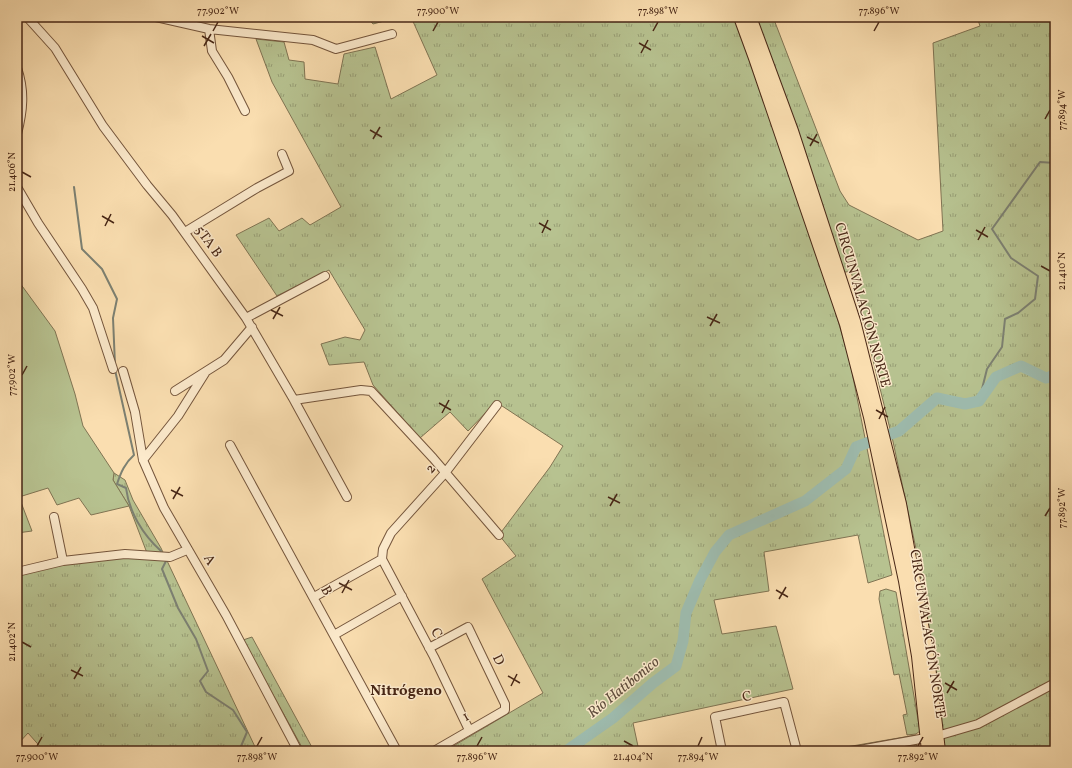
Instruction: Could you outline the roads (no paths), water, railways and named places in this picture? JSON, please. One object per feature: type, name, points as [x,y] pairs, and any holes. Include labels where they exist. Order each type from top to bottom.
[{"type":"highway","name":"CIRCUNVALACIÓN NORTE","points":[[740,17],[846,324],[874,416]]},
{"type":"highway","name":"CIRCUNVALACIÓN NORTE","points":[[750,17],[792,131],[854,321],[883,454],[900,504],[910,580],[928,657],[932,737],[928,751]]},
{"type":"highway","name":"CIRCUNVALACIÓN NORTE","points":[[932,737],[939,751]]},
{"type":"street","name":"5TA B","points":[[27,17],[55,48],[103,126],[185,232],[252,327],[294,400],[346,497]]},
{"type":"street","points":[[156,17],[209,28],[313,40],[336,48],[392,34]]},
{"type":"street","points":[[209,28],[212,51],[228,77],[245,111]]},
{"type":"street","points":[[17,68],[22,84],[23,101],[17,134]]},
{"type":"street","points":[[185,232],[257,188],[289,171],[282,154]]},
{"type":"street","points":[[17,187],[38,223],[82,288],[93,308],[113,369]]},
{"type":"street","points":[[246,318],[326,276]]},
{"type":"street","points":[[175,391],[224,360],[252,327]]},
{"type":"street","name":"A","points":[[123,371],[135,412],[143,460],[164,508],[226,615],[298,751]]},
{"type":"street","points":[[143,460],[178,416],[205,373]]},
{"type":"street","points":[[294,400],[361,390],[371,391],[499,535]]},
{"type":"street","name":"2","points":[[382,559],[383,549],[390,533],[445,473],[497,405]]},
{"type":"street","name":"B","points":[[230,445],[397,751]]},
{"type":"street","points":[[54,517],[63,561]]},
{"type":"street","points":[[17,572],[63,561],[127,553],[170,557],[187,550]]},
{"type":"street","points":[[314,597],[382,559]]},
{"type":"street","name":"C","points":[[382,559],[429,648],[469,730]]},
{"type":"street","points":[[334,635],[402,596]]},
{"type":"street","name":"D","points":[[429,648],[468,627],[505,704]]},
{"type":"street","points":[[854,751],[932,737],[978,724],[1055,683]]},
{"type":"street","name":"C","points":[[722,751],[715,717],[784,702],[797,751]]},
{"type":"street","name":"1","points":[[434,751],[505,710],[505,704]]},
{"type":"waterway","points":[[979,401],[987,369],[1002,347],[1005,319],[1018,313],[1035,299],[1038,276],[1011,258],[992,229],[1040,162],[1055,163]]},
{"type":"waterway","points":[[74,187],[82,249],[102,269],[117,299],[113,318],[115,365]]},
{"type":"waterway","name":"Río Hatibonico","points":[[566,751],[613,718],[653,683],[676,666],[683,641],[686,613],[700,580],[715,552],[729,535],[805,501],[846,469],[856,447],[899,431],[937,398],[965,404],[979,401],[996,377],[1021,366],[1046,378],[1055,375]]},
{"type":"waterway","points":[[115,370],[134,455],[128,461],[117,484],[126,488],[130,506],[138,522],[148,538],[161,551]]},
{"type":"waterway","points":[[166,561],[162,569],[178,608],[196,639],[208,671],[200,681],[206,692],[233,710],[247,732],[239,751]]},
{"type":"district","name":"Nitrógeno","points":[[406,691]]}]
